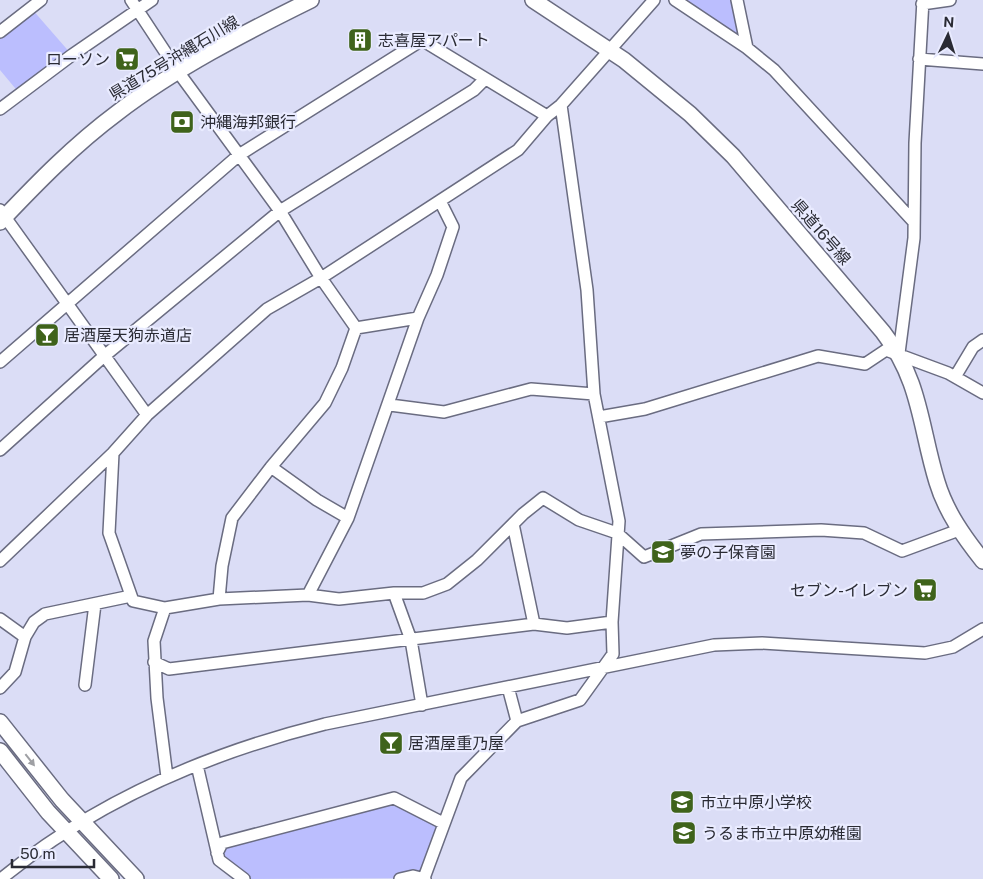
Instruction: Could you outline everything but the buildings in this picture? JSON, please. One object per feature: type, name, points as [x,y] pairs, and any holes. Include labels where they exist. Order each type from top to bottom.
[{"type":"main road","name":"県道75号沖縄石川線","points":[[2,216],[88,135],[149,90],[221,47],[310,0]]},
{"type":"main road","name":"県道16号線","points":[[533,0],[609,50],[670,96],[733,156],[899,353],[912,382],[937,482],[959,530],[983,561]]},
{"type":"main road","points":[[0,722],[62,800],[136,879]]},
{"type":"main road","points":[[0,751],[67,833],[111,879]]},
{"type":"street","points":[[0,32],[41,0]]},
{"type":"street","points":[[0,109],[134,4],[152,0]]},
{"type":"street","points":[[0,561],[113,453],[147,415],[267,309],[321,278],[518,150],[547,116],[562,105],[654,0]]},
{"type":"street","points":[[675,0],[747,48],[774,70],[913,221]]},
{"type":"street","points":[[737,0],[747,48]]},
{"type":"street","points":[[899,353],[914,238],[919,59],[923,2],[950,0]]},
{"type":"street","points":[[134,4],[179,72],[280,211],[321,278],[356,328]]},
{"type":"street","points":[[0,362],[239,155],[422,40],[547,116]]},
{"type":"street","points":[[919,59],[983,64]]},
{"type":"street","points":[[0,450],[103,357],[280,211],[474,90],[485,79]]},
{"type":"street","points":[[400,879],[412,876],[425,879],[443,823],[461,778],[517,721],[580,700],[613,654],[612,622],[619,521],[594,394],[587,290],[562,105]]},
{"type":"street","points":[[308,595],[348,518],[390,405],[418,318],[437,275],[454,227],[440,201]]},
{"type":"street","points":[[2,216],[147,415]]},
{"type":"street","points":[[356,328],[418,318]]},
{"type":"street","points":[[219,599],[222,566],[232,518],[325,403],[342,368],[356,328]]},
{"type":"street","points":[[956,377],[973,347],[983,340]]},
{"type":"street","points":[[599,418],[645,409],[818,356],[865,364],[886,350],[899,353],[956,377],[983,393]]},
{"type":"street","points":[[390,405],[444,412],[531,389],[594,394]]},
{"type":"street","points":[[113,453],[109,533],[133,601],[165,608],[219,599],[308,595],[339,599],[394,592],[424,593],[447,584],[477,560],[513,524],[543,498],[579,520],[617,533],[644,558],[701,534],[821,530],[864,533],[902,551],[959,530]]},
{"type":"street","points":[[272,467],[317,500],[348,518]]},
{"type":"street","points":[[513,524],[534,624]]},
{"type":"street","points":[[394,592],[411,640],[422,705]]},
{"type":"street","points":[[0,688],[15,672],[25,637],[34,622],[45,614],[131,596]]},
{"type":"street","points":[[85,685],[95,604]]},
{"type":"street","points":[[165,608],[154,640],[154,662],[167,777]]},
{"type":"street","points":[[0,618],[25,637]]},
{"type":"street","points":[[154,662],[169,669],[534,624],[567,628],[612,622]]},
{"type":"street","points":[[1,879],[83,823],[167,777],[276,736],[325,724],[684,650],[736,643],[925,653],[953,647],[983,629]]},
{"type":"street","points":[[508,687],[517,721]]},
{"type":"street","points":[[197,765],[219,860],[244,879]]},
{"type":"street","points":[[217,853],[222,843],[394,798],[443,823]]},
{"type":"shaded area","points":[[669,0],[737,0],[747,48]]},
{"type":"shaded area","points":[[31,8],[72,55],[20,94],[0,70],[0,32]]},
{"type":"shaded area","points":[[397,799],[443,823],[424,878],[240,879],[219,861],[222,842]]},
{"type":"place","name":"志喜屋アパート","points":[[360,40]]},
{"type":"place","name":"ローソン","points":[[127,59]]},
{"type":"place","name":"沖縄海邦銀行","points":[[182,122]]},
{"type":"place","name":"居酒屋天狗赤道店","points":[[47,335]]},
{"type":"place","name":"夢の子保育園","points":[[663,552]]},
{"type":"place","name":"セブン-イレブン","points":[[925,590]]},
{"type":"place","name":"居酒屋重乃屋","points":[[391,743]]},
{"type":"place","name":"市立中原小学校","points":[[682,802]]},
{"type":"place","name":"うるま市立中原幼稚園","points":[[684,833]]}]
